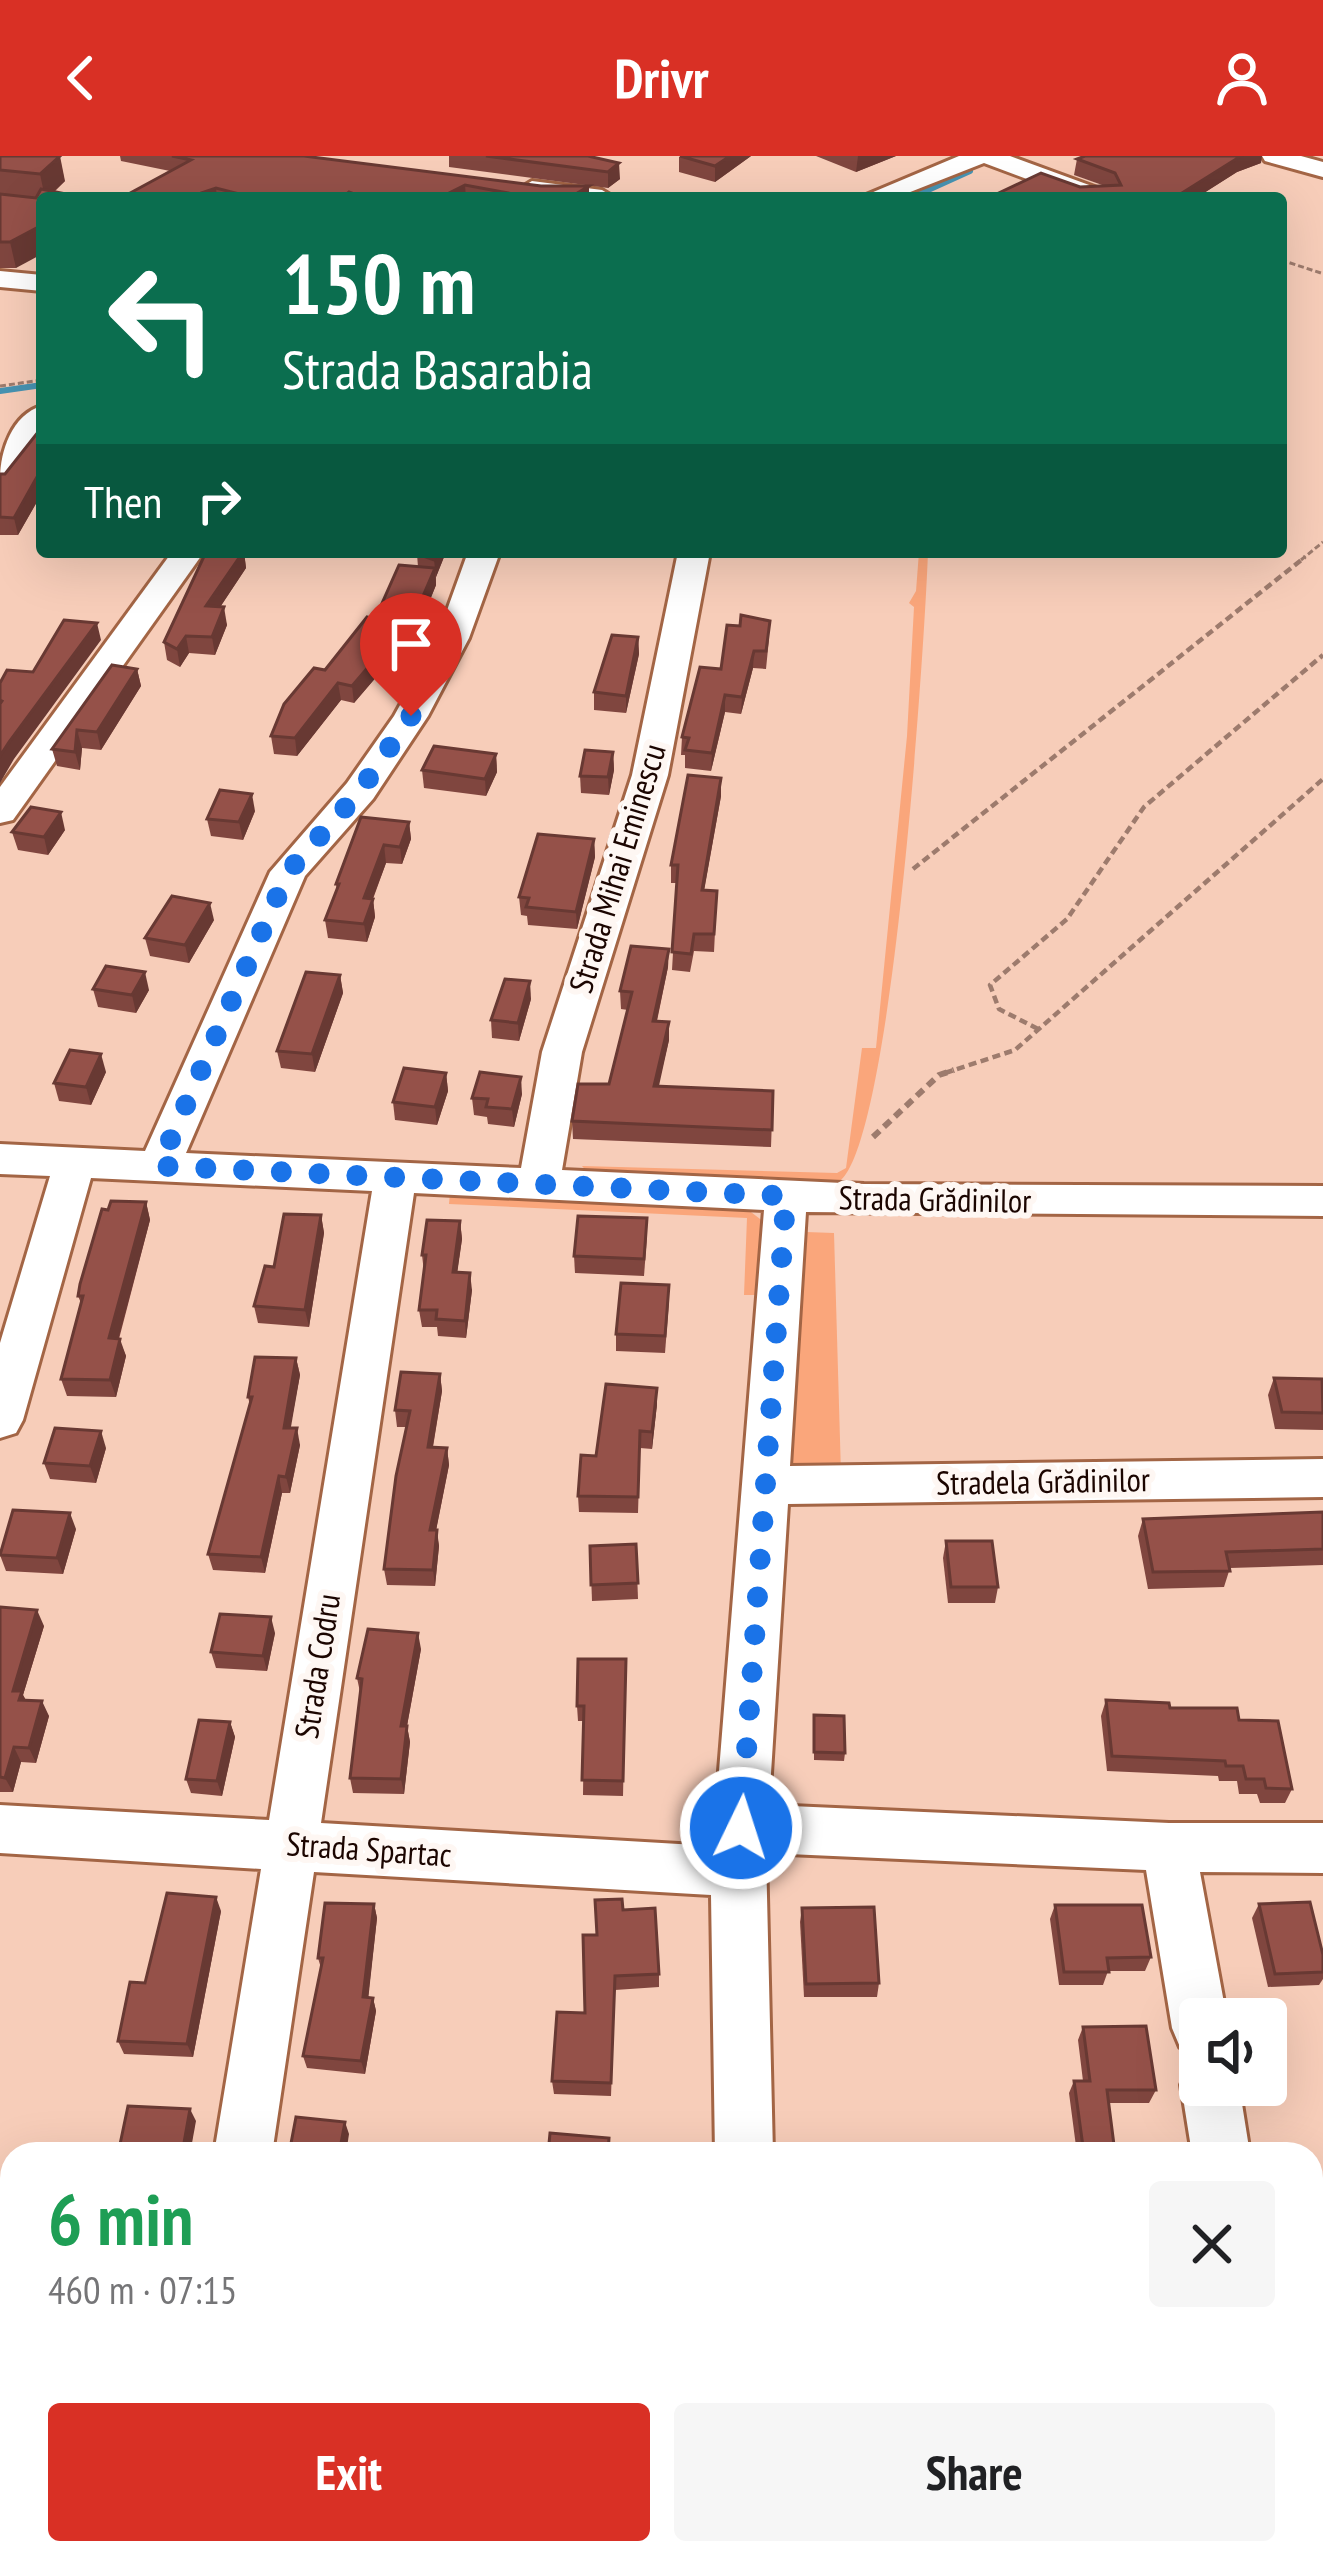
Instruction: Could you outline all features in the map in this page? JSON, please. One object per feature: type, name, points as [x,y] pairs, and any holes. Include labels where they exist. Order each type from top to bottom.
[{"type":"street","points":[[1274,156],[1323,170]]},
{"type":"street","points":[[899,192],[979,157],[1084,192]]},
{"type":"street","points":[[509,186],[556,192]]},
{"type":"street","points":[[0,279],[36,282]]},
{"type":"street","points":[[0,410],[36,398]]},
{"type":"street","points":[[0,469],[36,405]]},
{"type":"street","points":[[0,812],[184,558]]},
{"type":"street","points":[[159,1166],[288,872],[360,791],[411,716],[453,638],[482,558]]},
{"type":"street","name":"Strada Mihai Eminescu","points":[[539,1184],[568,1030],[650,775],[693,558]]},
{"type":"street","name":"Strada Grădinilor","points":[[0,1159],[786,1196],[1323,1201]]},
{"type":"street","points":[[0,1420],[75,1162]]},
{"type":"street","name":"Strada Codru","points":[[245,2142],[395,1178]]},
{"type":"street","points":[[744,2142],[739,1850],[786,1196]]},
{"type":"street","name":"Stradela Grădinilor","points":[[764,1485],[1323,1478]]},
{"type":"street","name":"Strada Spartac","points":[[0,1829],[289,1844],[739,1850],[1323,1848]]},
{"type":"street","points":[[1169,1847],[1195,1998]]},
{"type":"street","points":[[1213,2106],[1219,2142]]},
{"type":"path","points":[[1287,262],[1321,273]]},
{"type":"path","points":[[0,386],[36,395]]},
{"type":"path","points":[[913,869],[1323,542]]},
{"type":"path","points":[[1038,1029],[999,1009],[990,985],[1067,919],[1144,807],[1323,655]]},
{"type":"path","points":[[873,1137],[939,1075],[1015,1050],[1323,779]]},
{"type":"shaded area","points":[[919,558],[928,558],[913,779],[890,987],[876,1078],[859,1146],[840,1181],[825,1187],[796,1186],[792,1180],[588,1173],[582,1166],[837,1173],[846,1168],[862,1048],[876,1048],[907,736],[914,607],[909,603],[916,591]]},
{"type":"shaded area","points":[[450,1192],[747,1209],[764,1222],[760,1295],[744,1295],[747,1218],[449,1204]]},
{"type":"shaded area","points":[[806,1232],[834,1233],[841,1474],[790,1468],[788,1461],[799,1239]]},
{"type":"building","points":[[0,156],[60,156],[40,174],[0,170]]},
{"type":"building","points":[[172,156],[304,156],[541,186],[589,186],[579,192],[503,192],[465,185],[451,192],[232,192],[216,188],[132,192],[191,160]]},
{"type":"building","points":[[486,156],[588,156],[619,163],[608,172]]},
{"type":"building","points":[[680,156],[730,156],[715,166]]},
{"type":"building","points":[[1241,156],[1184,192],[1001,192],[1041,173],[1080,187],[1121,185],[1115,173],[1077,159]]},
{"type":"building","points":[[0,194],[36,198],[36,228],[0,242]]},
{"type":"building","points":[[36,435],[36,479],[14,518],[0,517],[0,474],[5,474]]},
{"type":"building","points":[[203,558],[239,558],[206,606],[224,607],[212,637],[186,636],[177,649],[164,642]]},
{"type":"building","points":[[399,565],[435,568],[417,610],[352,686],[338,683],[295,738],[271,736],[284,704],[314,668],[325,670],[367,617],[375,619]]},
{"type":"building","points":[[741,615],[770,621],[766,651],[754,651],[742,697],[725,695],[712,753],[685,750],[689,738],[682,737],[700,667],[721,669],[727,625],[740,626]]},
{"type":"building","points":[[64,620],[97,623],[0,756],[0,683],[7,670],[33,672]]},
{"type":"building","points":[[612,635],[638,637],[626,696],[594,692]]},
{"type":"building","points":[[112,665],[137,669],[97,732],[77,730],[75,752],[52,749]]},
{"type":"building","points":[[434,746],[496,754],[485,779],[422,770]]},
{"type":"building","points":[[585,750],[613,752],[608,777],[580,776]]},
{"type":"building","points":[[688,775],[721,778],[702,890],[717,891],[714,934],[694,934],[691,954],[672,952],[678,865],[671,865]]},
{"type":"building","points":[[220,790],[252,794],[239,822],[207,819]]},
{"type":"building","points":[[31,807],[61,812],[44,837],[12,832]]},
{"type":"building","points":[[361,817],[409,822],[400,847],[384,845],[364,898],[373,899],[364,924],[325,920],[336,884]]},
{"type":"building","points":[[538,834],[594,839],[576,912],[526,907],[529,898],[519,897]]},
{"type":"building","points":[[172,896],[210,903],[185,945],[145,938]]},
{"type":"building","points":[[631,946],[669,949],[653,1021],[669,1022],[654,1086],[773,1091],[772,1130],[572,1121],[578,1084],[609,1084],[632,992],[620,991]]},
{"type":"building","points":[[106,966],[145,972],[132,995],[93,989]]},
{"type":"building","points":[[306,972],[340,975],[312,1054],[277,1051]]},
{"type":"building","points":[[505,979],[530,981],[518,1023],[491,1020]]},
{"type":"building","points":[[70,1050],[101,1054],[86,1087],[54,1083]]},
{"type":"building","points":[[404,1068],[446,1073],[435,1107],[393,1102]]},
{"type":"building","points":[[480,1072],[521,1077],[512,1109],[486,1107],[488,1099],[472,1098]]},
{"type":"building","points":[[111,1201],[146,1202],[109,1338],[120,1339],[110,1380],[61,1379],[83,1296],[78,1296],[80,1284],[102,1209],[108,1210]]},
{"type":"building","points":[[284,1214],[321,1215],[305,1310],[254,1306],[265,1266],[274,1267]]},
{"type":"building","points":[[578,1216],[647,1218],[644,1259],[574,1256]]},
{"type":"building","points":[[427,1220],[460,1221],[453,1272],[470,1273],[465,1321],[436,1319],[437,1310],[419,1310]]},
{"type":"building","points":[[621,1283],[669,1285],[665,1336],[616,1334]]},
{"type":"building","points":[[255,1357],[296,1358],[284,1428],[297,1428],[286,1477],[279,1476],[261,1557],[208,1554],[252,1397],[248,1397]]},
{"type":"building","points":[[401,1372],[440,1374],[428,1447],[447,1448],[430,1530],[437,1530],[433,1570],[384,1569],[410,1411],[395,1410]]},
{"type":"building","points":[[1274,1378],[1322,1379],[1323,1413],[1282,1412]]},
{"type":"building","points":[[606,1384],[657,1388],[652,1432],[640,1431],[638,1497],[578,1496],[581,1455],[596,1456]]},
{"type":"building","points":[[55,1428],[101,1431],[90,1466],[44,1463]]},
{"type":"building","points":[[13,1510],[70,1513],[57,1558],[0,1555]]},
{"type":"building","points":[[1323,1512],[1323,1549],[1226,1552],[1230,1571],[1153,1572],[1143,1519]]},
{"type":"building","points":[[946,1541],[992,1541],[998,1587],[951,1587]]},
{"type":"building","points":[[636,1544],[638,1583],[591,1585],[590,1546]]},
{"type":"building","points":[[0,1607],[37,1610],[13,1691],[22,1691],[19,1700],[42,1701],[29,1748],[14,1747],[5,1778],[0,1777]]},
{"type":"building","points":[[220,1614],[271,1617],[263,1656],[211,1652]]},
{"type":"building","points":[[368,1629],[418,1633],[401,1726],[407,1726],[401,1779],[350,1778],[362,1679],[357,1678]]},
{"type":"building","points":[[578,1659],[626,1659],[623,1781],[582,1780],[584,1706],[577,1706]]},
{"type":"building","points":[[1106,1700],[1169,1703],[1170,1708],[1237,1708],[1239,1720],[1278,1721],[1292,1789],[1266,1788],[1264,1779],[1246,1779],[1243,1766],[1226,1766],[1225,1761],[1112,1756]]},
{"type":"building","points":[[814,1715],[844,1716],[845,1753],[814,1752]]},
{"type":"building","points":[[199,1720],[230,1722],[217,1781],[186,1779]]},
{"type":"building","points":[[167,1893],[216,1897],[187,2044],[118,2041],[130,1982],[145,1983]]},
{"type":"building","points":[[622,1899],[623,1910],[655,1908],[659,1974],[615,1976],[611,2083],[552,2081],[557,2012],[585,2013],[583,1935],[597,1935],[595,1900]]},
{"type":"building","points":[[1310,1902],[1323,1972],[1275,1974],[1259,1904]]},
{"type":"building","points":[[325,1903],[374,1904],[363,1997],[373,1998],[361,2061],[303,2056],[323,1958],[318,1958]]},
{"type":"building","points":[[1055,1905],[1142,1905],[1151,1957],[1107,1958],[1109,1972],[1064,1972]]},
{"type":"building","points":[[874,1907],[879,1983],[806,1984],[802,1908]]},
{"type":"building","points":[[1146,2026],[1156,2090],[1107,2090],[1114,2142],[1082,2142],[1074,2081],[1090,2081],[1083,2027]]},
{"type":"building","points":[[128,2106],[190,2109],[184,2142],[120,2142]]},
{"type":"building","points":[[296,2117],[345,2122],[341,2142],[291,2142]]},
{"type":"building","points":[[550,2133],[609,2138],[609,2142],[549,2142]]},
{"type":"waterway","points":[[924,192],[970,171]]},
{"type":"waterway","points":[[0,391],[36,386]]},
{"type":"route","points":[[411,716],[360,791],[288,872],[159,1166],[786,1196],[741,1828]]}]
